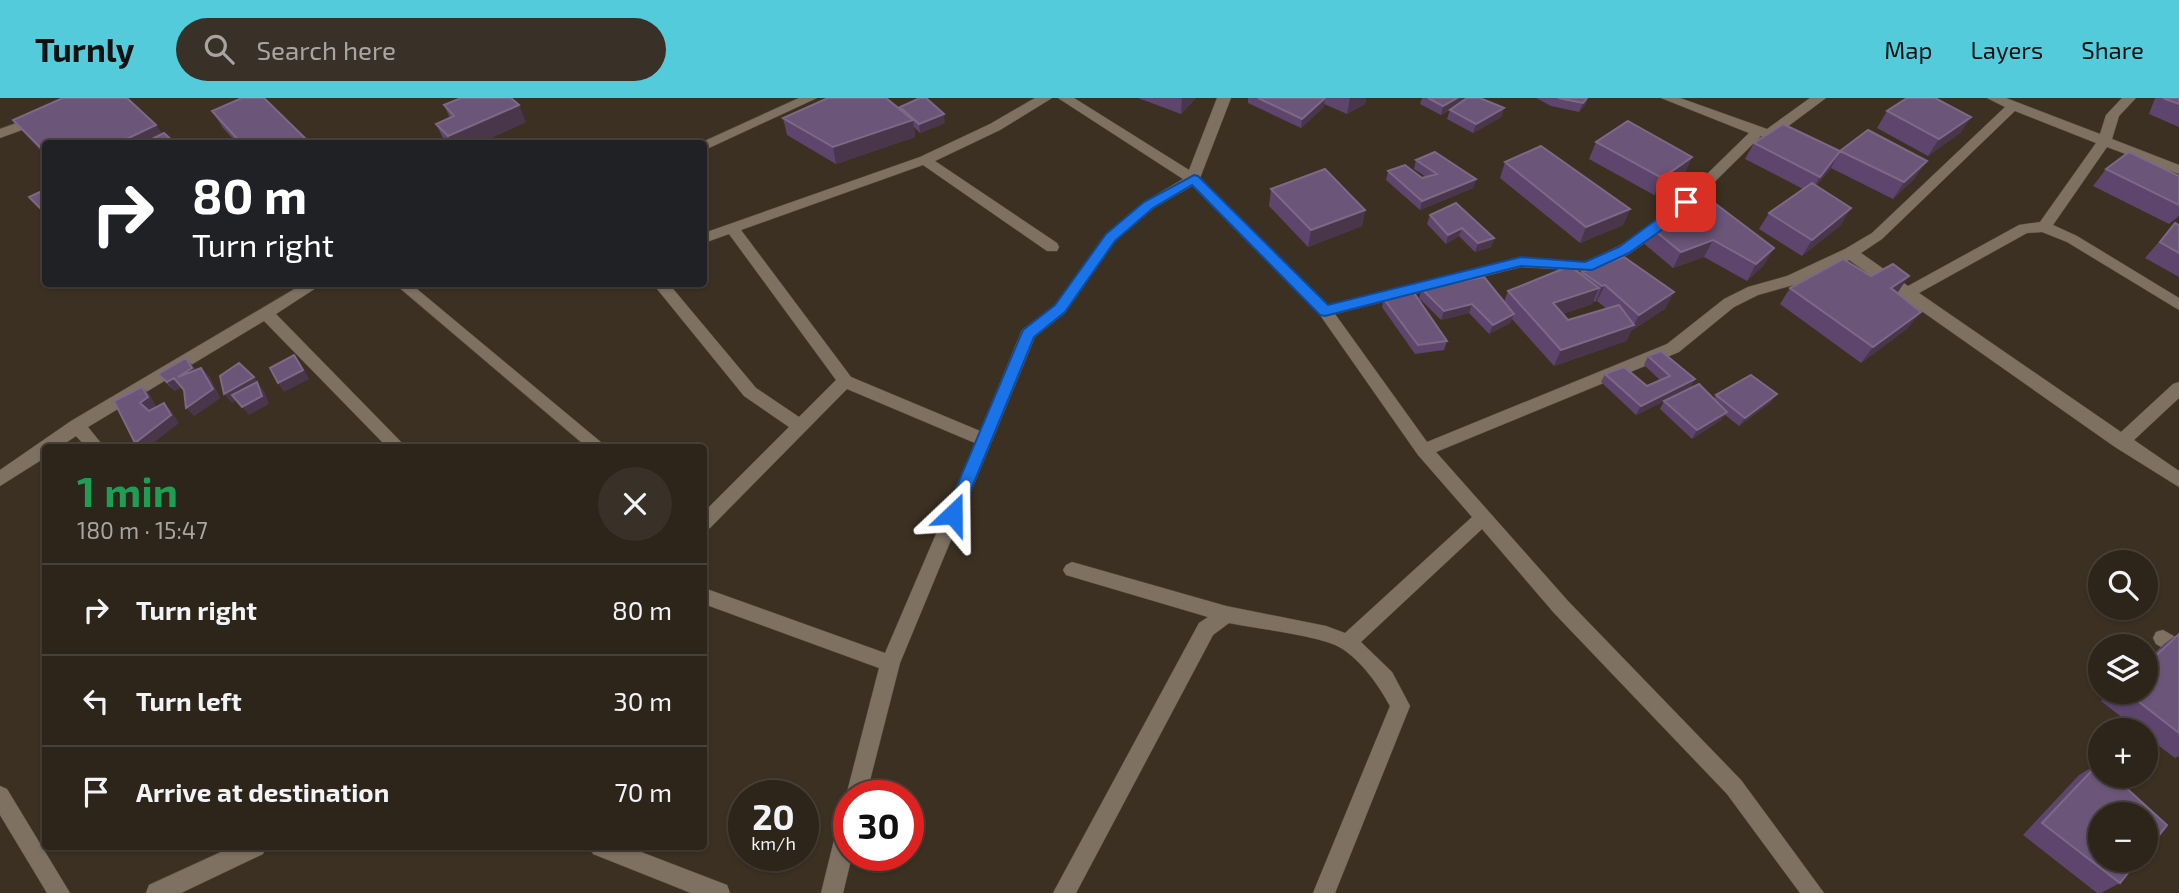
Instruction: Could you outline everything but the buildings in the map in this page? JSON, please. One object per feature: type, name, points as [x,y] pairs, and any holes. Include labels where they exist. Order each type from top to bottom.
[{"type":"street","points":[[707,144],[810,98]]},
{"type":"street","points":[[707,237],[925,160],[995,127],[1045,98]]},
{"type":"street","points":[[1065,98],[1194,179],[1325,311],[1424,450],[1561,607],[1734,787],[1813,893]]},
{"type":"street","points":[[860,780],[890,663],[1028,334],[1060,309],[1111,237],[1149,205],[1194,179],[1224,98]]},
{"type":"street","points":[[1668,98],[1758,132],[1770,133],[1819,98]]},
{"type":"street","points":[[1994,98],[2179,170]]},
{"type":"street","points":[[2044,226],[2104,141],[2113,114],[2129,98]]},
{"type":"street","points":[[1424,450],[1673,348],[1729,303],[1753,291],[1792,280],[1850,253],[1877,236],[2013,106]]},
{"type":"street","points":[[0,134],[47,116]]},
{"type":"street","points":[[1325,311],[1521,262],[1587,267],[1624,250],[1669,219],[1758,132]]},
{"type":"street","points":[[925,160],[1052,247]]},
{"type":"street","points":[[1907,293],[2024,229],[2044,226],[2072,239],[2179,305]]},
{"type":"street","points":[[732,228],[845,381],[985,440]]},
{"type":"street","points":[[1850,253],[2179,480]]},
{"type":"street","points":[[51,444],[309,287]]},
{"type":"street","points":[[406,287],[595,444]]},
{"type":"street","points":[[663,287],[750,392],[800,426]]},
{"type":"street","points":[[264,312],[395,444]]},
{"type":"street","points":[[707,520],[845,381]]},
{"type":"street","points":[[2121,442],[2179,387]]},
{"type":"street","points":[[77,426],[93,444]]},
{"type":"street","points":[[0,479],[42,450]]},
{"type":"street","points":[[1348,642],[1483,517]]},
{"type":"street","points":[[1072,570],[1226,614],[1326,634],[1348,642],[1385,678],[1400,706],[1324,893]]},
{"type":"street","points":[[707,597],[890,663]]},
{"type":"street","points":[[1064,893],[1206,629],[1226,614]]},
{"type":"street","points":[[2163,638],[2179,650]]},
{"type":"street","points":[[0,796],[59,893]]},
{"type":"street","points":[[157,893],[249,850]]},
{"type":"street","points":[[609,850],[719,893]]},
{"type":"street","points":[[832,893],[837,871]]},
{"type":"route","points":[[953,514],[1028,334],[1060,309],[1111,237],[1149,205],[1194,179],[1325,311],[1521,262],[1587,267],[1624,250],[1669,219],[1686,202]]}]
